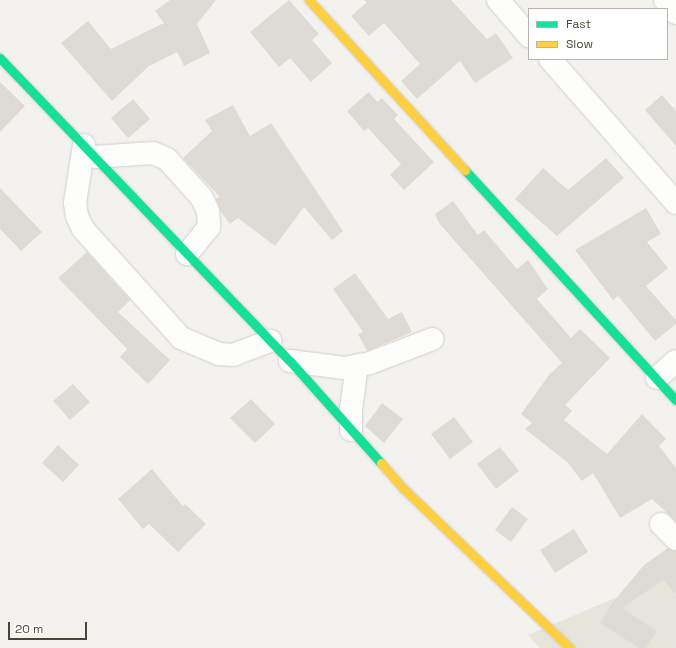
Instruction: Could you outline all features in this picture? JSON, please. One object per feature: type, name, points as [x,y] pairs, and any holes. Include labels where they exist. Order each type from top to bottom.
[{"type":"street","points":[[309,0],[676,400]]},
{"type":"street","points":[[498,0],[528,35]]},
{"type":"street","points":[[665,0],[676,13]]},
{"type":"street","points":[[0,58],[290,361],[404,489],[570,648]]},
{"type":"street","points":[[551,60],[676,203]]},
{"type":"street","points":[[89,151],[153,153],[167,159],[202,198],[208,211],[209,227],[186,254]]},
{"type":"street","points":[[89,151],[75,203],[77,216],[83,229],[181,338],[219,354],[233,355],[270,341]]},
{"type":"street","points":[[290,361],[345,368],[396,355],[433,339]]},
{"type":"street","points":[[657,378],[676,361]]},
{"type":"street","points":[[352,430],[351,409],[357,366]]},
{"type":"street","points":[[661,524],[676,539]]},
{"type":"shaded area","points":[[676,572],[676,648],[540,648],[528,635]]},
{"type":"building","points":[[170,0],[216,0],[197,24],[210,53],[184,66],[177,52],[149,66],[112,101],[61,43],[88,21],[111,49],[164,23],[155,11]]},
{"type":"building","points":[[289,0],[319,34],[312,40],[332,63],[311,82],[290,58],[279,67],[250,32]]},
{"type":"building","points":[[364,0],[451,0],[487,39],[496,33],[513,58],[475,83],[460,61],[417,99],[401,81],[420,64],[384,23],[369,36],[351,16],[367,2]]},
{"type":"building","points":[[0,82],[25,106],[0,132]]},
{"type":"building","points":[[369,92],[377,102],[382,98],[398,115],[394,119],[434,162],[404,190],[390,175],[401,164],[368,128],[364,131],[347,111]]},
{"type":"building","points":[[662,95],[676,111],[676,146],[645,110]]},
{"type":"building","points":[[133,99],[150,119],[128,138],[111,118]]},
{"type":"building","points":[[233,105],[250,136],[271,123],[343,231],[332,240],[304,207],[275,246],[238,218],[230,224],[221,212],[216,199],[220,197],[183,158],[212,131],[205,120]]},
{"type":"building","points":[[606,158],[624,178],[557,236],[515,199],[543,168],[568,190]]},
{"type":"building","points":[[0,188],[42,232],[21,251],[0,229]]},
{"type":"building","points":[[453,201],[478,235],[484,230],[517,269],[528,260],[548,289],[537,299],[571,338],[580,329],[610,358],[565,405],[572,411],[564,420],[607,454],[642,414],[666,439],[659,446],[676,468],[676,521],[652,499],[620,518],[593,473],[582,481],[567,462],[525,429],[532,423],[521,414],[549,375],[562,363],[439,223],[435,214]]},
{"type":"building","points":[[646,208],[661,234],[647,242],[668,268],[646,286],[676,320],[676,324],[655,341],[618,296],[613,300],[575,250]]},
{"type":"building","points":[[87,252],[130,300],[118,312],[170,360],[148,384],[120,357],[127,349],[58,278]]},
{"type":"building","points":[[355,273],[388,319],[402,312],[412,332],[367,351],[358,334],[363,332],[333,289]]},
{"type":"building","points":[[73,384],[90,402],[70,420],[53,401]]},
{"type":"building","points":[[251,399],[275,424],[255,443],[230,418]]},
{"type":"building","points":[[382,403],[403,419],[384,443],[365,426]]},
{"type":"building","points":[[454,417],[473,442],[450,459],[431,434]]},
{"type":"building","points":[[58,445],[79,465],[63,482],[42,463]]},
{"type":"building","points":[[500,447],[519,471],[496,489],[477,464]]},
{"type":"building","points":[[152,469],[183,506],[185,504],[206,524],[178,552],[149,524],[143,529],[118,499]]},
{"type":"building","points":[[512,507],[528,519],[511,542],[495,530]]},
{"type":"building","points":[[574,529],[588,552],[555,573],[540,550]]},
{"type":"building","points":[[668,548],[676,551],[676,594],[663,580],[622,608],[657,631],[646,648],[639,648],[600,623],[613,602],[644,565]]},
{"type":"traffic: fast","points":[[0,58],[290,361],[381,463]]},
{"type":"traffic: fast","points":[[465,170],[676,400]]},
{"type":"traffic: slow","points":[[309,0],[465,170]]},
{"type":"traffic: slow","points":[[381,463],[404,489],[570,648]]}]
